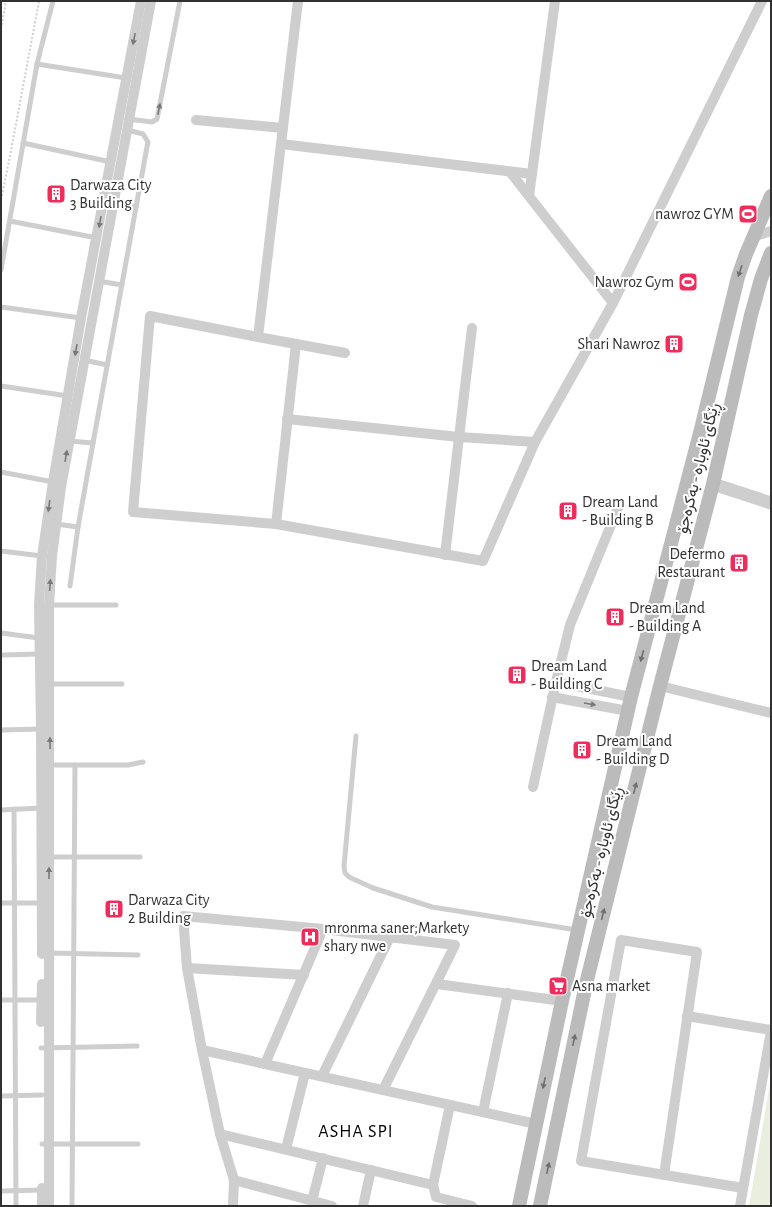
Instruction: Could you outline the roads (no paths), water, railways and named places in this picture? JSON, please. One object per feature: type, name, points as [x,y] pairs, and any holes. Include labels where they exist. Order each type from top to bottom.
[{"type":"main road","points":[[518,1206],[574,945],[631,697],[701,429],[730,306],[746,254],[771,196]]},
{"type":"main road","points":[[746,254],[758,254],[769,257]]},
{"type":"main road","name":"ڕێگای ئاوبارە - بەکرەجۆ","points":[[540,1206],[593,953],[660,686],[713,484],[751,315],[769,257]]},
{"type":"main road","points":[[574,945],[576,952],[581,956],[588,957],[593,953]]},
{"type":"main road","points":[[567,979],[572,972],[577,971],[581,973],[586,984]]},
{"type":"street","points":[[42,1206],[45,1144],[46,764],[50,684],[42,556],[68,396],[141,1]]},
{"type":"street","points":[[49,1206],[42,1095],[45,1048],[41,1000],[45,952],[41,903],[45,856],[41,808],[46,764],[41,729],[39,638],[69,441],[151,1]]},
{"type":"street","points":[[258,337],[298,1]]},
{"type":"street","points":[[529,196],[555,1]]},
{"type":"street","points":[[345,353],[150,316],[133,512],[276,524],[483,561],[535,442],[613,303],[762,1]]},
{"type":"street","points":[[196,120],[283,128]]},
{"type":"street","points":[[281,144],[532,174]]},
{"type":"street","points":[[510,172],[613,303]]},
{"type":"street","points":[[753,237],[771,231]]},
{"type":"street","points":[[445,555],[472,328]]},
{"type":"street","points":[[276,524],[296,344]]},
{"type":"street","points":[[288,419],[459,437],[535,442]]},
{"type":"street","points":[[713,484],[771,503]]},
{"type":"street","points":[[533,787],[552,697],[570,625],[620,503]]},
{"type":"street","points":[[556,682],[631,697]]},
{"type":"street","points":[[660,686],[771,713]]},
{"type":"street","points":[[552,697],[628,711]]},
{"type":"street","points":[[234,1206],[234,1180],[220,1134],[202,1050],[187,968],[183,916],[323,929],[455,945],[384,1090]]},
{"type":"street","points":[[265,1064],[323,929]]},
{"type":"street","points":[[322,1076],[390,937]]},
{"type":"street","points":[[664,1175],[697,952],[622,940],[581,1161],[664,1175],[743,1188]]},
{"type":"street","points":[[187,968],[304,975]]},
{"type":"street","points":[[437,984],[562,1001]]},
{"type":"street","points":[[482,1112],[508,993]]},
{"type":"street","points":[[687,1016],[771,1030],[740,1206]]},
{"type":"street","points":[[202,1050],[536,1124]]},
{"type":"street","points":[[286,1149],[305,1073]]},
{"type":"street","points":[[450,1105],[433,1185],[434,1202],[472,1206]]},
{"type":"street","points":[[220,1134],[433,1185]]},
{"type":"street","points":[[312,1201],[323,1158]]},
{"type":"street","points":[[363,1206],[371,1170]]},
{"type":"street","points":[[234,1180],[332,1206]]},
{"type":"lane","points":[[1,270],[36,64],[53,1]]},
{"type":"lane","points":[[130,119],[152,122],[157,118],[180,1]]},
{"type":"lane","points":[[36,64],[126,78]]},
{"type":"lane","points":[[70,586],[78,527],[148,142],[143,134],[127,130]]},
{"type":"lane","points":[[23,143],[111,162]]},
{"type":"lane","points":[[114,203],[136,207]]},
{"type":"lane","points":[[10,221],[97,238]]},
{"type":"lane","points":[[98,281],[122,285]]},
{"type":"lane","points":[[1,307],[82,318]]},
{"type":"lane","points":[[84,360],[108,365]]},
{"type":"lane","points":[[1,386],[68,396]]},
{"type":"lane","points":[[69,441],[93,443]]},
{"type":"lane","points":[[1,472],[53,482]]},
{"type":"lane","points":[[56,524],[78,527]]},
{"type":"lane","points":[[1,550],[42,556]]},
{"type":"lane","points":[[44,606],[116,605]]},
{"type":"lane","points":[[1,633],[39,638]]},
{"type":"lane","points":[[1,655],[39,654]]},
{"type":"lane","points":[[50,684],[122,684]]},
{"type":"lane","points":[[1,730],[41,729]]},
{"type":"lane","points":[[356,736],[344,866],[345,873],[349,877],[373,888],[432,907],[578,930]]},
{"type":"lane","points":[[46,764],[128,765],[143,762]]},
{"type":"lane","points":[[72,1206],[74,765]]},
{"type":"lane","points":[[1,810],[41,808]]},
{"type":"lane","points":[[14,809],[16,1206]]},
{"type":"lane","points":[[45,856],[140,857]]},
{"type":"lane","points":[[1,903],[41,903]]},
{"type":"lane","points":[[45,952],[138,955]]},
{"type":"lane","points":[[1,1000],[41,1000]]},
{"type":"lane","points":[[45,1048],[137,1046]]},
{"type":"lane","points":[[1,1096],[42,1095]]},
{"type":"lane","points":[[45,1144],[138,1144]]},
{"type":"lane","points":[[1,1191],[42,1190]]},
{"type":"place","name":"Darwaza City 3 Building","points":[[56,194]]},
{"type":"place","name":"nawroz GYM","points":[[748,214]]},
{"type":"place","name":"Nawroz Gym","points":[[688,282]]},
{"type":"place","name":"Shari Nawroz","points":[[674,344]]},
{"type":"place","name":"Dream Land - Building B","points":[[568,511]]},
{"type":"place","name":"Defermo Restaurant","points":[[739,563]]},
{"type":"place","name":"Dream Land - Building A","points":[[615,617]]},
{"type":"place","name":"Dream Land - Building C","points":[[517,675]]},
{"type":"place","name":"Dream Land - Building D","points":[[582,750]]},
{"type":"place","name":"Darwaza City 2 Building","points":[[114,909]]},
{"type":"place","name":"mronma saner;Markety shary nwe","points":[[310,937]]},
{"type":"place","name":"Asna market","points":[[558,986]]},
{"type":"district","name":"ASHA SPI","points":[[356,1132]]}]
